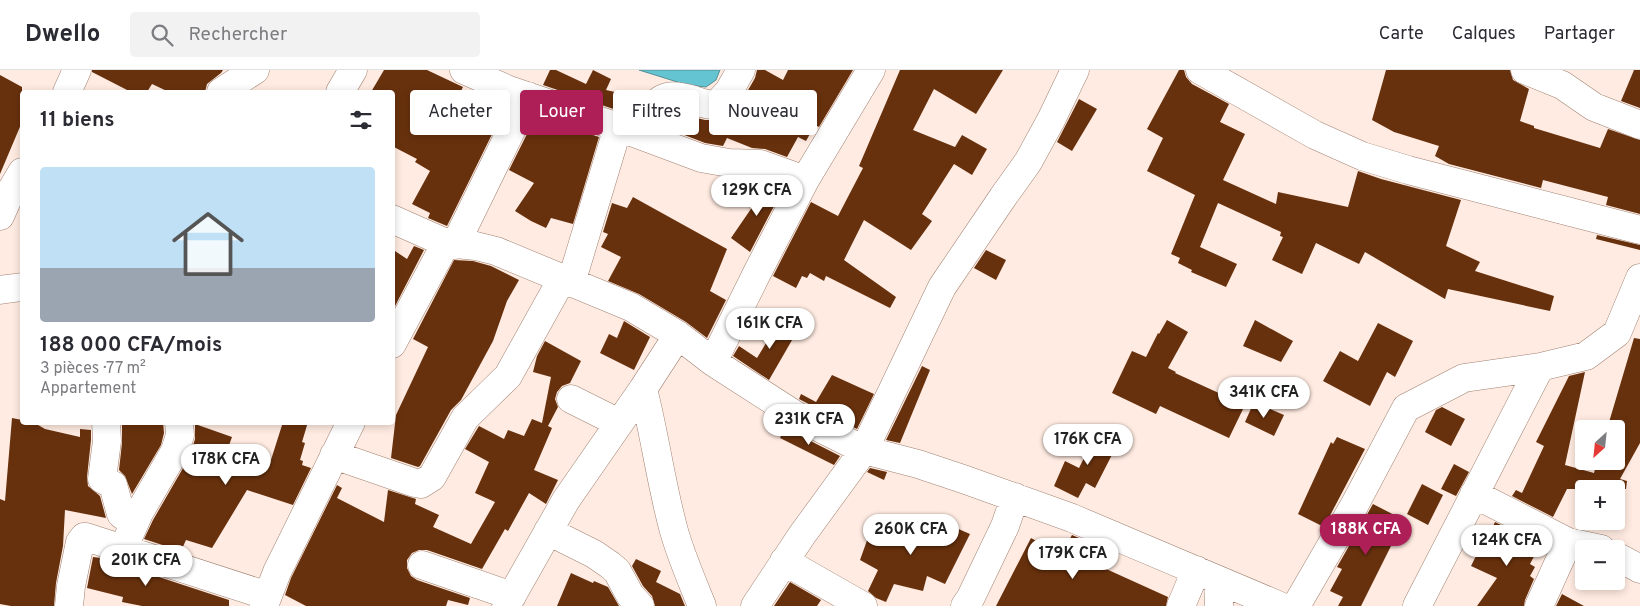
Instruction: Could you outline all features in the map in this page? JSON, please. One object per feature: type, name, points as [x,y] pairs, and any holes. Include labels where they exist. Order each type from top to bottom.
[{"type":"street","points":[[68,90],[78,70]]},
{"type":"street","points":[[224,90],[255,70]]},
{"type":"street","points":[[341,90],[353,70]]},
{"type":"street","points":[[464,70],[520,94]]},
{"type":"street","points":[[644,136],[655,106],[660,99],[675,96],[708,105],[717,104],[729,91],[741,70]]},
{"type":"street","points":[[713,362],[805,180],[871,70]]},
{"type":"street","points":[[755,606],[784,560],[864,450],[942,287],[1028,162],[1076,70]]},
{"type":"street","points":[[1200,70],[1315,135],[1362,156],[1444,180],[1640,230]]},
{"type":"street","points":[[1525,70],[1562,85],[1594,107],[1640,125]]},
{"type":"street","points":[[395,339],[450,244],[520,111]]},
{"type":"street","points":[[334,455],[415,483],[421,484],[432,477],[465,418],[508,376],[567,281],[615,135]]},
{"type":"street","points":[[641,135],[701,158],[760,164],[805,180]]},
{"type":"street","points":[[0,216],[20,175]]},
{"type":"street","points":[[395,220],[450,244],[486,248],[631,307],[678,335],[713,362],[800,418],[864,450],[918,464],[1072,518],[1211,585],[1280,606]]},
{"type":"street","points":[[1296,606],[1354,506],[1406,408],[1464,378],[1540,367],[1586,356],[1617,333],[1640,278]]},
{"type":"street","points":[[0,290],[20,287]]},
{"type":"street","points":[[422,565],[509,601],[566,500],[678,335]]},
{"type":"street","points":[[1417,606],[1540,367]]},
{"type":"street","points":[[643,389],[653,428],[662,483],[674,532],[702,606]]},
{"type":"street","points":[[571,399],[619,423]]},
{"type":"street","points":[[106,425],[107,441],[102,479],[113,485],[121,514],[134,524]]},
{"type":"street","points":[[123,550],[134,524],[175,451],[180,435],[179,425]]},
{"type":"street","points":[[70,606],[71,586],[80,542],[84,537],[89,537],[266,601],[277,572],[349,425]]},
{"type":"street","points":[[1474,494],[1568,542],[1575,543]]},
{"type":"street","points":[[965,606],[1005,526],[1015,497]]},
{"type":"street","points":[[548,532],[594,554],[610,565],[617,572],[630,595],[640,606]]},
{"type":"street","points":[[1539,606],[1568,542]]},
{"type":"street","points":[[784,560],[864,606]]},
{"type":"street","points":[[1625,561],[1640,569]]},
{"type":"street","points":[[1180,606],[1211,585]]},
{"type":"water","points":[[639,70],[720,70],[716,80],[706,87],[687,85]]},
{"type":"building","points":[[92,70],[223,70],[207,84],[206,90],[165,90],[152,84],[148,90],[127,90],[92,72]]},
{"type":"building","points":[[384,70],[427,70],[463,87],[462,90],[410,90],[410,135],[492,135],[447,226],[428,218],[430,213],[412,204],[430,171],[415,162],[417,159],[395,148],[395,90],[372,90]]},
{"type":"building","points":[[550,70],[556,70],[586,84],[593,70],[611,79],[606,90],[613,92],[613,109],[603,105],[603,90],[558,90],[543,85]]},
{"type":"building","points":[[757,70],[765,70],[783,80],[788,70],[853,70],[819,127],[817,126],[817,90],[748,90]]},
{"type":"building","points":[[900,70],[1003,70],[976,114],[934,89],[913,130],[955,147],[962,135],[987,149],[972,175],[954,164],[922,214],[932,221],[911,250],[864,220],[844,260],[896,297],[890,308],[826,276],[824,281],[810,273],[807,278],[802,276],[796,288],[773,276],[811,202],[838,216],[863,168],[859,166]]},
{"type":"building","points":[[1179,70],[1184,70],[1186,77],[1192,84],[1229,104],[1220,122],[1245,134],[1223,180],[1276,204],[1278,192],[1348,207],[1358,171],[1461,200],[1446,246],[1480,262],[1475,271],[1554,296],[1550,311],[1448,289],[1445,299],[1365,252],[1359,264],[1316,243],[1302,274],[1272,260],[1283,237],[1280,236],[1281,232],[1218,203],[1200,247],[1237,264],[1226,287],[1191,272],[1192,270],[1178,263],[1180,258],[1171,254],[1195,195],[1147,171],[1163,138],[1147,129]]},
{"type":"building","points":[[1386,70],[1510,70],[1513,80],[1529,89],[1520,121],[1534,126],[1534,128],[1600,148],[1608,129],[1640,140],[1640,214],[1606,205],[1608,197],[1543,180],[1541,188],[1449,164],[1435,156],[1439,146],[1394,132],[1372,120]]},
{"type":"building","points":[[1634,70],[1640,70],[1640,108],[1621,101]]},
{"type":"building","points":[[0,75],[22,87],[22,90],[20,90],[20,127],[0,174]]},
{"type":"building","points":[[1079,99],[1097,109],[1072,151],[1057,142]]},
{"type":"building","points":[[699,119],[709,120],[709,135],[809,135],[806,141],[798,137],[787,157],[765,149],[752,148],[727,138],[723,146],[705,143],[684,135],[699,135]]},
{"type":"building","points":[[526,135],[593,135],[599,137],[573,224],[551,218],[546,228],[515,211],[534,183],[509,170]]},
{"type":"building","points":[[764,182],[783,189],[750,252],[731,238],[755,203]]},
{"type":"building","points":[[633,197],[727,249],[710,291],[726,300],[707,338],[686,322],[639,294],[608,281],[621,257],[601,247],[608,234],[603,232],[612,203],[627,208]]},
{"type":"building","points":[[1597,235],[1640,245],[1640,250],[1596,239]]},
{"type":"building","points":[[414,246],[424,250],[395,306],[395,251],[407,259]]},
{"type":"building","points":[[986,250],[1006,260],[996,280],[974,268]]},
{"type":"building","points":[[454,260],[473,261],[491,266],[519,280],[507,301],[493,341],[461,400],[451,410],[418,467],[391,458],[396,415],[428,347],[413,339]]},
{"type":"building","points":[[782,317],[799,328],[769,380],[733,356],[739,346],[757,358]]},
{"type":"building","points":[[1167,320],[1188,332],[1168,368],[1245,405],[1229,438],[1160,406],[1156,414],[1112,393],[1132,351],[1146,357]]},
{"type":"building","points":[[1255,320],[1293,341],[1281,362],[1243,346]]},
{"type":"building","points":[[624,321],[650,337],[634,370],[600,353],[609,334],[617,338]]},
{"type":"building","points":[[1378,323],[1413,341],[1395,377],[1387,372],[1370,406],[1323,381],[1340,351],[1358,361]]},
{"type":"building","points":[[1634,338],[1640,339],[1640,443],[1625,470],[1625,420],[1610,420]]},
{"type":"building","points":[[545,341],[581,361],[570,383],[562,386],[557,392],[555,399],[558,407],[548,426],[552,428],[534,470],[558,480],[546,504],[529,493],[508,531],[505,529],[482,569],[427,550],[419,550],[412,553],[407,560],[407,568],[411,576],[417,580],[470,598],[468,605],[448,600],[446,606],[306,606],[285,595],[291,578],[337,485],[342,488],[337,498],[384,522],[388,490],[416,499],[415,504],[439,515],[433,527],[471,544],[495,502],[475,493],[489,462],[465,449],[479,426],[504,439],[508,430],[524,436],[532,419],[542,423],[551,377],[533,372],[537,356]]},
{"type":"building","points":[[922,366],[930,370],[900,443],[886,440]]},
{"type":"building","points":[[1585,372],[1565,465],[1575,468],[1575,470],[1594,473],[1595,470],[1625,470],[1620,479],[1624,480],[1575,480],[1575,489],[1567,489],[1553,517],[1512,496],[1516,490],[1522,493],[1544,446],[1536,442],[1569,376]]},
{"type":"building","points":[[832,375],[874,394],[857,429],[799,399],[801,394],[816,402]]},
{"type":"building","points":[[1254,402],[1284,415],[1274,436],[1245,422]]},
{"type":"building","points":[[1442,407],[1465,419],[1451,446],[1425,432],[1436,410]]},
{"type":"building","points":[[12,418],[20,420],[20,425],[38,425],[45,429],[80,437],[80,429],[91,430],[88,486],[100,496],[106,518],[65,510],[63,546],[54,606],[11,606],[0,604],[0,499],[5,501]]},
{"type":"building","points":[[122,425],[163,425],[164,433],[161,445],[132,494],[125,476],[119,470]]},
{"type":"building","points":[[195,425],[232,437],[227,451],[270,463],[282,425],[307,425],[302,442],[305,443],[300,460],[303,461],[302,465],[311,468],[293,505],[247,490],[212,548],[186,540],[181,551],[144,539],[190,456],[195,439]]},
{"type":"building","points":[[785,427],[840,456],[834,465],[780,438]]},
{"type":"building","points":[[1098,430],[1119,441],[1095,488],[1086,483],[1078,498],[1054,486],[1065,461],[1079,468]]},
{"type":"building","points":[[1337,437],[1365,449],[1324,527],[1298,514],[1331,442],[1333,444]]},
{"type":"building","points":[[1454,464],[1469,472],[1456,496],[1441,489]]},
{"type":"building","points":[[870,468],[887,472],[884,480],[867,472]]},
{"type":"building","points":[[1422,484],[1443,495],[1428,525],[1407,514]]},
{"type":"building","points":[[1373,504],[1404,520],[1361,606],[1338,606],[1343,597],[1330,591],[1342,569],[1337,567]]},
{"type":"building","points":[[875,518],[926,537],[930,525],[945,530],[947,524],[970,534],[945,584],[927,576],[923,591],[894,584],[886,602],[876,598],[868,591],[878,570],[860,560]]},
{"type":"building","points":[[1495,522],[1540,545],[1530,564],[1535,567],[1530,576],[1534,579],[1524,606],[1477,606],[1497,578],[1471,566],[1482,544],[1485,545]]},
{"type":"building","points":[[1072,535],[1093,544],[1092,546],[1111,557],[1104,568],[1168,597],[1166,606],[996,606],[1031,538],[1061,555]]},
{"type":"building","points":[[93,557],[229,600],[229,606],[142,606],[122,602],[123,597],[87,588]]},
{"type":"building","points":[[636,559],[661,571],[656,582],[680,594],[685,606],[655,606],[652,596],[643,586],[632,566]]},
{"type":"building","points":[[571,573],[593,583],[594,581],[608,587],[619,606],[557,606]]},
{"type":"building","points":[[790,582],[821,600],[817,606],[774,606]]},
{"type":"building","points":[[1562,594],[1584,606],[1556,606]]}]
